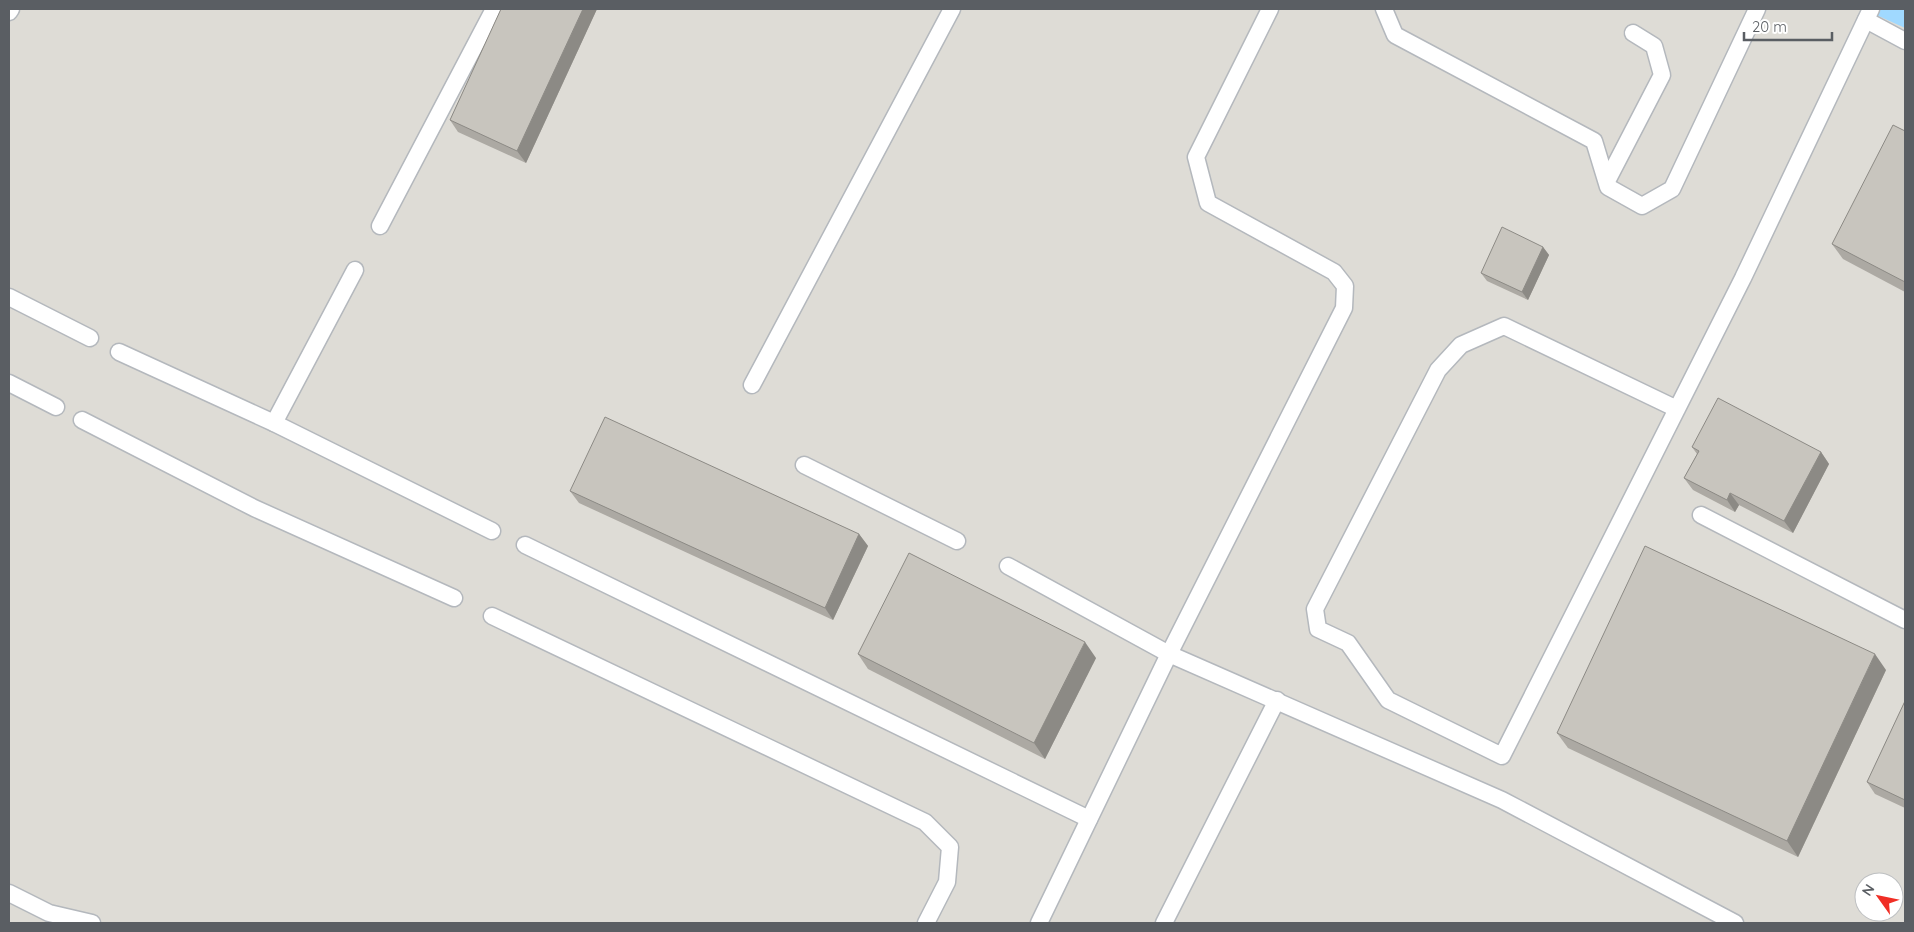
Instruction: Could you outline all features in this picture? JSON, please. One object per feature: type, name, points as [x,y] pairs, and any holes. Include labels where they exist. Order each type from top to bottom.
[{"type":"lane","points":[[380,226],[494,9]]},
{"type":"lane","points":[[752,385],[952,9]]},
{"type":"lane","points":[[1040,923],[1169,654],[1344,308],[1345,286],[1334,272],[1208,203],[1196,157],[1270,9]]},
{"type":"lane","points":[[1384,9],[1395,35],[1594,141],[1608,186],[1642,206],[1672,189],[1757,9]]},
{"type":"lane","points":[[1677,409],[1504,326],[1461,345],[1438,370],[1315,609],[1318,630],[1348,643],[1388,700],[1502,756],[1677,409],[1743,278],[1868,15],[1905,41]]},
{"type":"lane","points":[[1606,181],[1662,75],[1654,46],[1633,33]]},
{"type":"lane","points":[[274,423],[355,270]]},
{"type":"lane","points":[[9,297],[90,338]]},
{"type":"lane","points":[[119,352],[274,423],[492,531]]},
{"type":"lane","points":[[9,383],[56,407]]},
{"type":"lane","points":[[82,420],[254,508],[454,598]]},
{"type":"lane","points":[[804,465],[957,541]]},
{"type":"lane","points":[[1701,515],[1905,620]]},
{"type":"lane","points":[[524,545],[1090,819]]},
{"type":"lane","points":[[1008,566],[1169,654],[1502,800],[1735,923]]},
{"type":"lane","points":[[492,616],[925,822],[950,846],[946,882],[926,923]]},
{"type":"lane","points":[[1164,923],[1277,700]]},
{"type":"lane","points":[[9,893],[49,913],[92,923]]},
{"type":"shaded area","points":[[9,9],[1905,9],[1905,923],[9,923]]},
{"type":"water","points":[[1874,9],[1905,9],[1905,28],[1872,13]]},
{"type":"building","points":[[501,9],[583,9],[517,151],[450,120]]},
{"type":"building","points":[[1893,125],[1905,131],[1905,282],[1832,244]]},
{"type":"building","points":[[1502,227],[1543,247],[1522,292],[1481,273]]},
{"type":"building","points":[[1718,398],[1821,452],[1784,521],[1730,493],[1727,500],[1684,478],[1699,451],[1692,447]]},
{"type":"building","points":[[605,417],[859,534],[825,608],[570,491]]},
{"type":"building","points":[[1645,546],[1875,654],[1787,841],[1557,733]]},
{"type":"building","points":[[909,553],[1085,642],[1034,743],[858,654]]},
{"type":"building","points":[[1905,701],[1905,800],[1867,782]]}]
